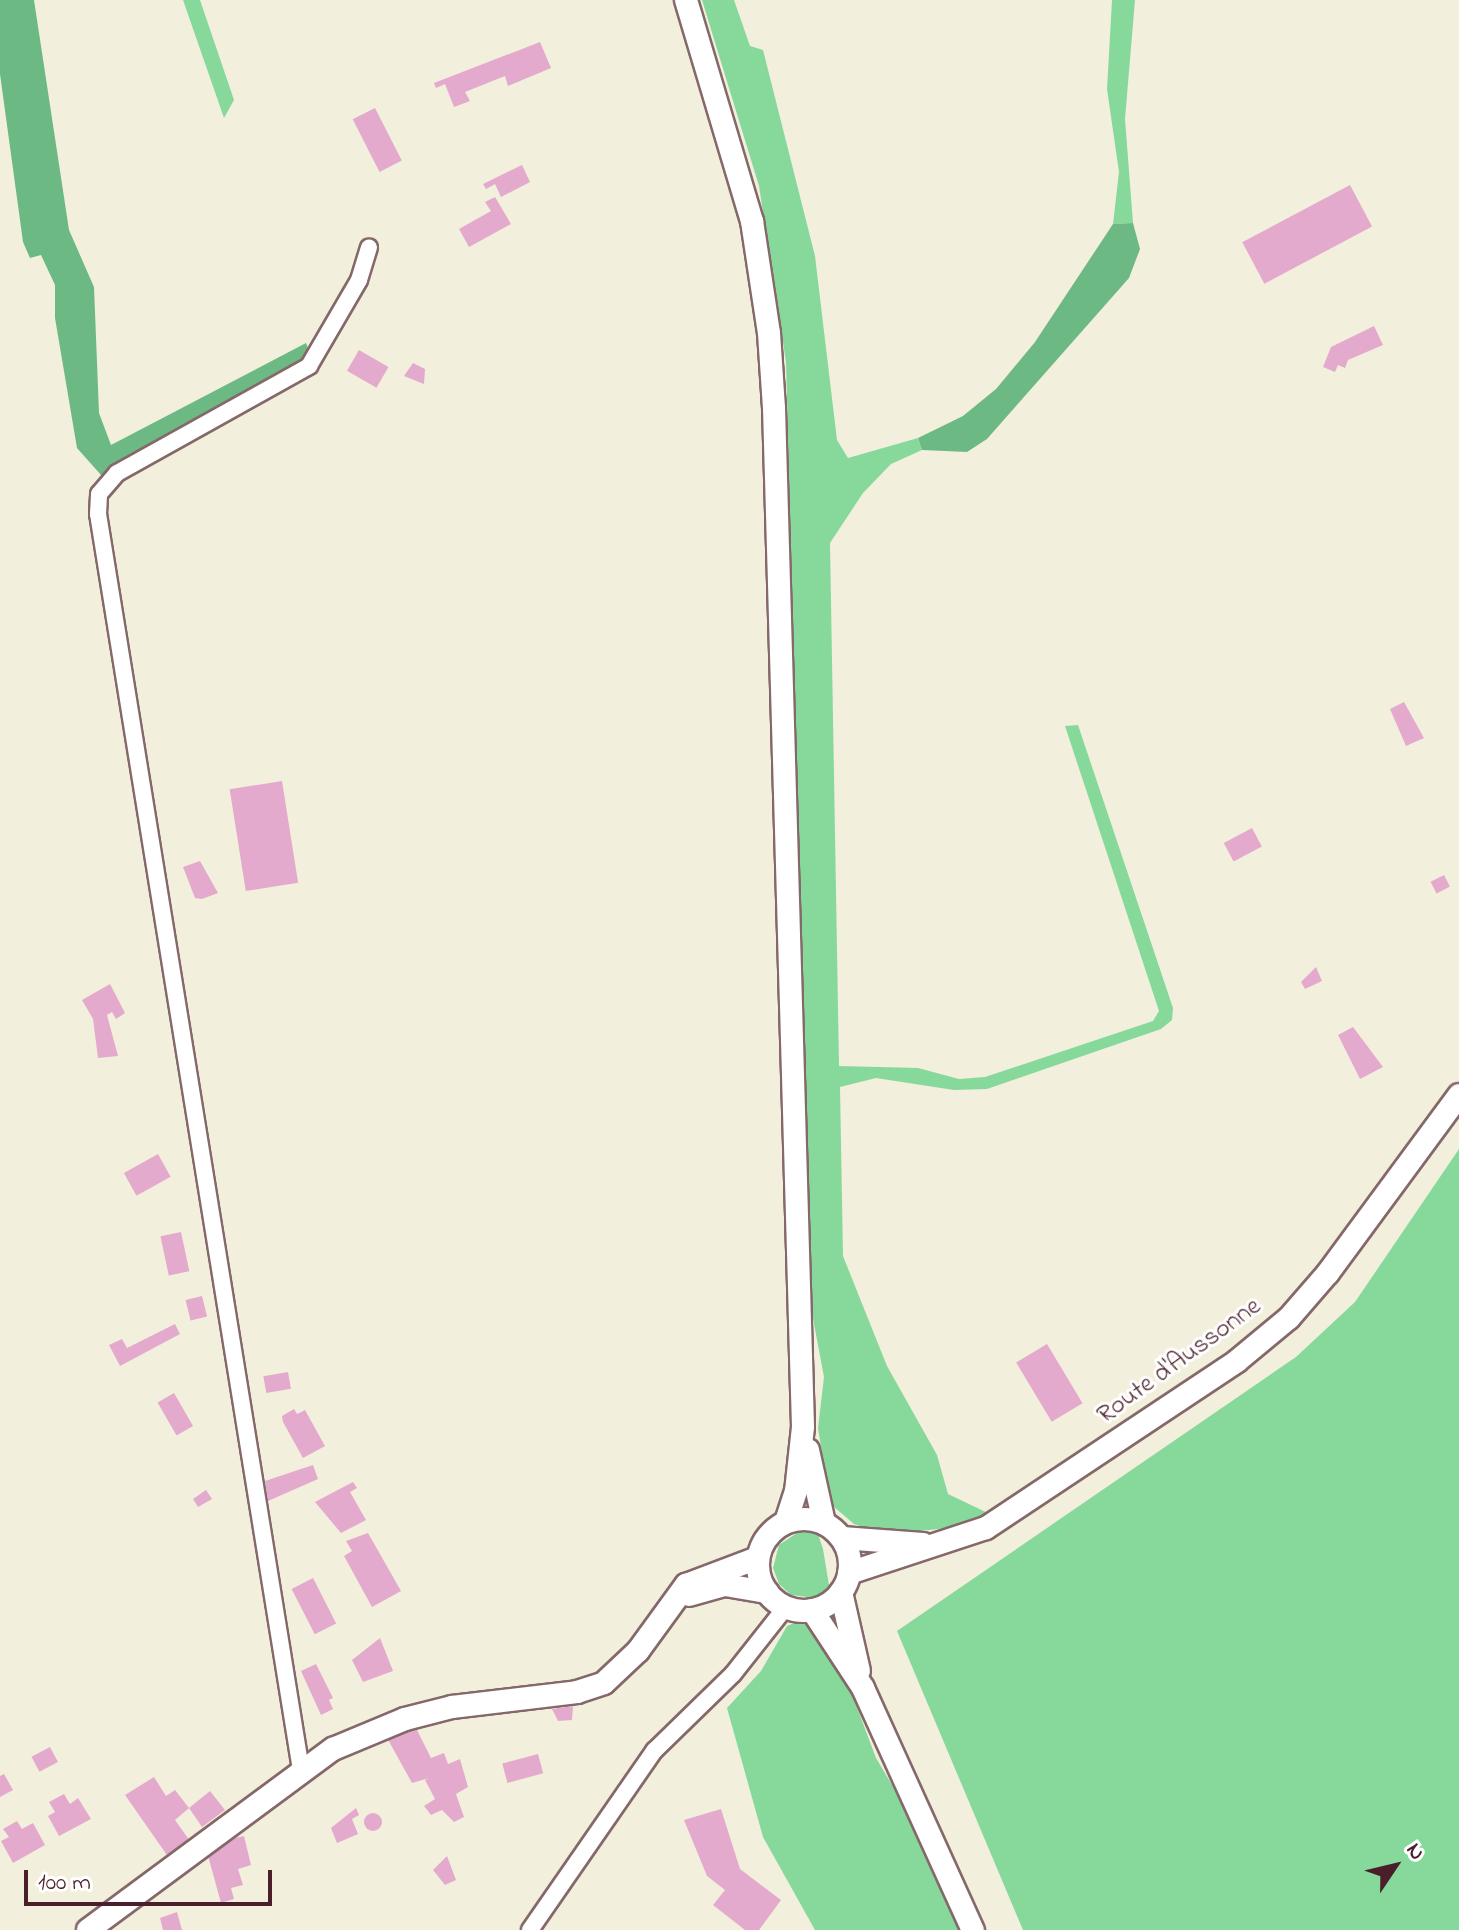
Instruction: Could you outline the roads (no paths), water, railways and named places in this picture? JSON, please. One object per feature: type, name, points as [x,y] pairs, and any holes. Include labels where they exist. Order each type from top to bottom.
[{"type":"main road","points":[[686,0],[738,165],[769,333],[803,1427],[796,1491],[786,1522],[763,1543],[758,1558],[767,1592]]},
{"type":"main road","name":"Route d'Aussonne","points":[[845,1583],[986,1528],[1237,1361],[1289,1318],[1328,1273],[1459,1095]]},
{"type":"main road","points":[[803,1427],[824,1523]]},
{"type":"main road","points":[[786,1522],[805,1518],[824,1523],[842,1538],[845,1583],[863,1688]]},
{"type":"main road","name":"Route d'Aussonne","points":[[842,1538],[945,1544]]},
{"type":"main road","points":[[88,1930],[333,1749],[405,1719],[452,1707],[577,1692],[604,1683],[630,1661],[670,1604],[700,1576],[758,1558]]},
{"type":"main road","points":[[670,1604],[725,1585],[767,1592],[786,1607],[812,1610],[845,1583]]},
{"type":"main road","points":[[812,1610],[863,1688],[973,1930]]},
{"type":"street","points":[[301,1770],[102,546],[99,494],[136,460],[309,366],[359,280],[369,248]]},
{"type":"street","points":[[530,1930],[654,1751],[733,1674],[786,1607]]}]
